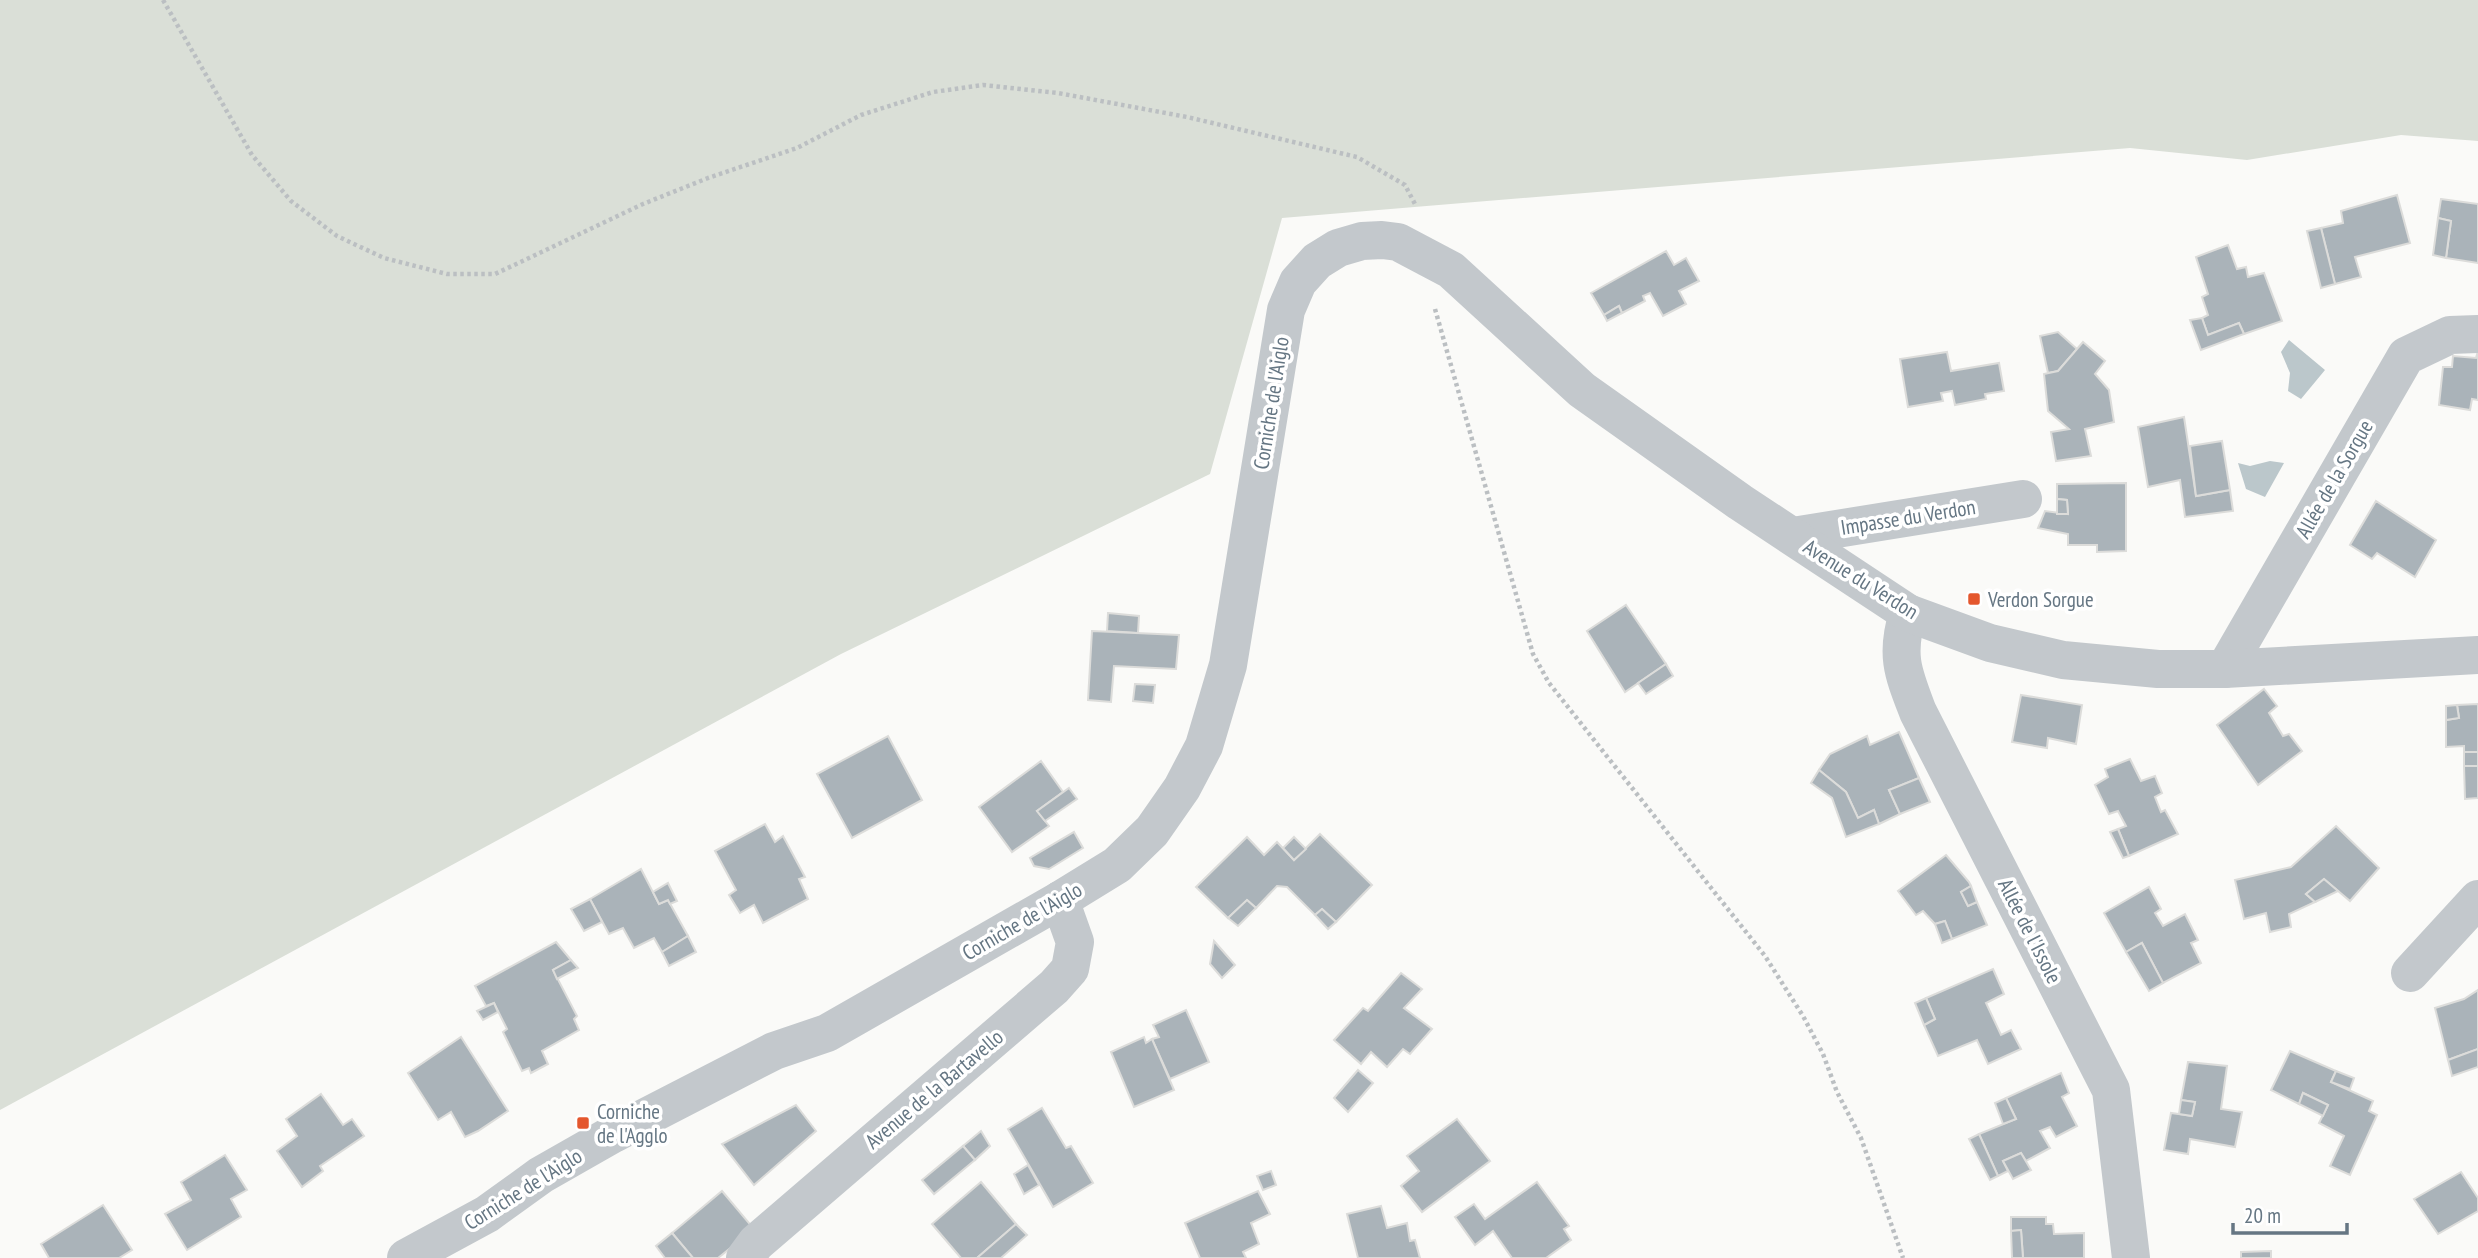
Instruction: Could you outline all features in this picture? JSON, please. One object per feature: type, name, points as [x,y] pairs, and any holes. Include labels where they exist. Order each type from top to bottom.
[{"type":"street","name":"Avenue du Verdon","points":[[1286,310],[1298,282],[1317,261],[1338,248],[1362,241],[1398,242],[1451,270],[1582,390],[1740,502],[1908,613],[1990,643],[2063,660],[2158,669],[2225,669],[2478,654]]},
{"type":"street","name":"Corniche de l'Aiglo","points":[[406,1258],[487,1214],[541,1175],[613,1134],[774,1051],[827,1033],[1060,900],[1117,865],[1152,831],[1182,788],[1204,746],[1228,665],[1286,310]]},
{"type":"street","name":"Allée de la Sorgue","points":[[2225,669],[2406,356],[2450,335],[2478,334]]},
{"type":"street","name":"Impasse du Verdon","points":[[1793,536],[2023,499]]},
{"type":"street","name":"Allée de l'Issole","points":[[1908,613],[1901,635],[1901,667],[1918,712],[2111,1090],[2131,1258]]},
{"type":"street","points":[[2410,973],[2478,899]]},
{"type":"street","name":"Avenue de la Bartavello","points":[[745,1258],[756,1243],[1054,987],[1070,969],[1075,942],[1060,900]]},
{"type":"path","points":[[163,0],[252,155],[292,201],[337,236],[372,253],[447,274],[495,274],[643,204],[708,178],[797,148],[861,115],[933,92],[983,85],[1058,93],[1148,110],[1357,157],[1405,185],[1423,219],[1419,252],[1533,654],[1549,683],[1765,956],[1803,1016],[1861,1138],[1903,1258]]},
{"type":"shaded area","points":[[0,0],[2478,0],[2478,141],[2401,135],[2247,160],[2130,148],[1282,218],[1210,474],[841,654],[0,1110]]},
{"type":"shaded area","points":[[2289,340],[2325,370],[2301,399],[2288,391],[2290,373],[2281,352]]},
{"type":"shaded area","points":[[2270,461],[2284,463],[2265,497],[2246,489],[2238,463],[2250,466]]},
{"type":"building","points":[[2397,195],[2410,243],[2355,257],[2361,277],[2335,284],[2321,228],[2343,223],[2341,211]]},
{"type":"building","points":[[2441,199],[2478,204],[2478,263],[2446,258],[2451,221],[2438,218]]},
{"type":"building","points":[[2438,218],[2451,221],[2446,258],[2433,255]]},
{"type":"building","points":[[2321,228],[2335,284],[2321,288],[2307,231]]},
{"type":"building","points":[[2228,245],[2237,269],[2246,267],[2248,277],[2264,273],[2282,321],[2244,334],[2239,323],[2208,335],[2202,318],[2208,315],[2202,297],[2208,294],[2196,257]]},
{"type":"building","points":[[1666,251],[1674,265],[1686,258],[1699,281],[1679,291],[1686,304],[1663,316],[1650,293],[1643,296],[1645,301],[1622,313],[1619,306],[1604,315],[1591,293]]},
{"type":"building","points":[[1619,306],[1622,313],[1607,321],[1604,315]]},
{"type":"building","points":[[2202,318],[2208,335],[2239,323],[2244,334],[2201,350],[2190,320]]},
{"type":"building","points":[[2058,332],[2077,349],[2058,371],[2048,373],[2040,336]]},
{"type":"building","points":[[2083,342],[2105,361],[2095,374],[2109,390],[2114,422],[2085,429],[2091,456],[2056,461],[2051,432],[2069,429],[2048,411],[2044,374],[2058,371]]},
{"type":"building","points":[[2478,351],[2478,400],[2472,399],[2470,410],[2439,405],[2443,367],[2452,367],[2453,356],[2476,358]]},
{"type":"building","points":[[1947,352],[1951,371],[1999,363],[2004,391],[1985,394],[1986,399],[1955,405],[1952,391],[1941,393],[1943,401],[1908,407],[1900,359]]},
{"type":"building","points":[[2184,417],[2196,496],[2230,490],[2233,511],[2185,517],[2180,480],[2148,487],[2138,427]]},
{"type":"building","points":[[2222,441],[2230,490],[2196,496],[2190,446]]},
{"type":"building","points":[[2126,483],[2126,551],[2097,552],[2097,545],[2068,545],[2068,534],[2038,528],[2045,511],[2068,514],[2067,500],[2057,499],[2057,484]]},
{"type":"building","points":[[2057,499],[2067,500],[2068,514],[2057,514]]},
{"type":"building","points":[[2376,501],[2436,540],[2415,577],[2377,553],[2372,559],[2350,545]]},
{"type":"building","points":[[1626,605],[1666,664],[1625,692],[1587,631]]},
{"type":"building","points":[[1108,613],[1139,616],[1138,633],[1107,631]]},
{"type":"building","points":[[1092,631],[1179,635],[1176,669],[1114,666],[1111,702],[1088,700]]},
{"type":"building","points":[[1666,664],[1673,676],[1646,694],[1638,683]]},
{"type":"building","points":[[1135,684],[1155,685],[1153,703],[1133,701]]},
{"type":"building","points":[[2264,689],[2277,706],[2269,713],[2283,736],[2289,734],[2302,751],[2258,785],[2217,725]]},
{"type":"building","points":[[2021,695],[2082,705],[2076,744],[2048,738],[2047,748],[2012,742]]},
{"type":"building","points":[[2478,704],[2478,752],[2464,752],[2464,746],[2446,747],[2446,720],[2459,718],[2457,705]]},
{"type":"building","points":[[2457,705],[2459,718],[2446,720],[2446,706]]},
{"type":"building","points":[[1899,732],[1919,778],[1889,790],[1900,814],[1879,824],[1874,810],[1858,818],[1846,792],[1819,770],[1830,754],[1867,736],[1870,745]]},
{"type":"building","points":[[888,736],[922,800],[852,838],[817,774]]},
{"type":"building","points":[[2464,752],[2478,752],[2478,766],[2464,766]]},
{"type":"building","points":[[2130,759],[2141,781],[2155,776],[2162,793],[2155,797],[2161,812],[2165,810],[2178,834],[2129,856],[2118,829],[2126,826],[2118,811],[2109,814],[2095,785],[2108,777],[2105,769]]},
{"type":"building","points":[[1041,761],[1063,792],[1037,811],[1049,826],[1012,852],[979,807]]},
{"type":"building","points":[[2464,766],[2478,766],[2478,798],[2465,799]]},
{"type":"building","points":[[1819,770],[1846,792],[1858,818],[1874,810],[1879,824],[1846,837],[1832,798],[1811,783]]},
{"type":"building","points":[[1919,778],[1930,802],[1900,814],[1889,790]]},
{"type":"building","points":[[1069,788],[1077,799],[1045,821],[1037,811]]},
{"type":"building","points":[[765,824],[775,842],[783,836],[805,877],[799,879],[808,899],[763,923],[754,905],[740,913],[729,895],[736,890],[715,851]]},
{"type":"building","points":[[2336,826],[2379,868],[2350,901],[2324,879],[2306,894],[2315,902],[2289,914],[2291,927],[2270,932],[2266,913],[2244,919],[2235,880],[2291,867]]},
{"type":"building","points":[[2118,829],[2129,856],[2123,858],[2110,832]]},
{"type":"building","points":[[1074,832],[1083,848],[1049,869],[1034,866],[1030,858]]},
{"type":"building","points":[[1320,834],[1372,885],[1336,922],[1322,909],[1315,915],[1287,887],[1277,886],[1256,908],[1247,900],[1228,918],[1196,887],[1247,837],[1264,855],[1277,842],[1294,860]]},
{"type":"building","points":[[1294,837],[1306,849],[1294,860],[1283,848]]},
{"type":"building","points":[[1946,855],[1971,886],[1961,892],[1968,906],[1977,902],[1987,925],[1952,939],[1945,921],[1935,924],[1923,911],[1916,915],[1898,891]]},
{"type":"building","points":[[641,869],[659,904],[668,900],[688,936],[662,952],[654,938],[634,948],[623,928],[609,934],[590,899]]},
{"type":"building","points":[[2324,879],[2338,891],[2315,902],[2306,894]]},
{"type":"building","points":[[668,883],[677,901],[670,904],[668,900],[659,904],[653,892]]},
{"type":"building","points":[[1971,886],[1977,902],[1968,906],[1961,892]]},
{"type":"building","points":[[2149,887],[2161,909],[2155,913],[2163,926],[2185,914],[2198,940],[2191,943],[2201,963],[2163,983],[2142,943],[2126,952],[2104,913]]},
{"type":"building","points":[[590,899],[602,922],[584,931],[571,909]]},
{"type":"building","points":[[1247,900],[1256,908],[1238,926],[1228,918]]},
{"type":"building","points":[[1322,909],[1336,922],[1328,929],[1315,915]]},
{"type":"building","points":[[1945,921],[1952,939],[1942,943],[1935,924]]},
{"type":"building","points":[[688,936],[696,952],[669,966],[662,952]]},
{"type":"building","points":[[1214,941],[1235,965],[1222,978],[1210,964]]},
{"type":"building","points":[[556,942],[571,960],[553,970],[577,1016],[574,1019],[579,1030],[542,1051],[548,1064],[531,1073],[529,1068],[522,1071],[503,1032],[507,1029],[494,1003],[486,1006],[475,986]]},
{"type":"building","points":[[2142,943],[2163,983],[2149,991],[2126,952]]},
{"type":"building","points":[[571,960],[578,968],[557,979],[553,970]]},
{"type":"building","points":[[1993,969],[2004,994],[1986,1003],[2001,1035],[2011,1030],[2021,1049],[1988,1064],[1977,1040],[1938,1056],[1924,1025],[1935,1019],[1926,998]]},
{"type":"building","points":[[1401,973],[1422,989],[1404,1008],[1432,1029],[1410,1054],[1403,1049],[1387,1067],[1371,1052],[1361,1064],[1334,1040],[1363,1008],[1368,1011]]},
{"type":"building","points":[[2478,990],[2478,1049],[2448,1060],[2435,1008],[2464,999]]},
{"type":"building","points":[[1926,998],[1935,1019],[1924,1025],[1915,1003]]},
{"type":"building","points":[[494,1003],[498,1012],[483,1020],[477,1011]]},
{"type":"building","points":[[1186,1010],[1209,1062],[1170,1079],[1152,1039],[1159,1037],[1153,1025]]},
{"type":"building","points":[[461,1037],[508,1111],[465,1137],[451,1112],[438,1120],[408,1073]]},
{"type":"building","points":[[1144,1037],[1146,1043],[1152,1039],[1174,1090],[1134,1107],[1111,1052]]},
{"type":"building","points":[[2478,1049],[2478,1067],[2452,1076],[2448,1060]]},
{"type":"building","points":[[2290,1051],[2336,1071],[2331,1082],[2373,1101],[2369,1111],[2377,1115],[2350,1175],[2330,1166],[2344,1136],[2319,1123],[2328,1105],[2303,1093],[2299,1104],[2271,1090]]},
{"type":"building","points":[[2188,1062],[2227,1066],[2221,1109],[2242,1112],[2235,1147],[2190,1139],[2188,1154],[2164,1150],[2171,1113],[2192,1116],[2195,1102],[2181,1100]]},
{"type":"building","points":[[1358,1070],[1373,1083],[1348,1112],[1334,1098]]},
{"type":"building","points":[[2336,1071],[2354,1078],[2350,1089],[2331,1082]]},
{"type":"building","points":[[2061,1073],[2069,1093],[2062,1097],[2077,1126],[2056,1137],[2050,1127],[2040,1131],[2050,1148],[2026,1161],[2021,1153],[2003,1161],[2008,1171],[1998,1176],[1979,1134],[2016,1119],[2006,1098]]},
{"type":"building","points":[[2303,1093],[2328,1105],[2323,1116],[2299,1104]]},
{"type":"building","points":[[321,1094],[343,1125],[352,1119],[364,1136],[320,1166],[323,1171],[302,1187],[277,1151],[297,1136],[286,1119]]},
{"type":"building","points":[[2006,1098],[2016,1119],[2003,1124],[1995,1103]]},
{"type":"building","points":[[2181,1100],[2195,1102],[2192,1116],[2179,1114]]},
{"type":"building","points":[[796,1105],[816,1131],[754,1185],[722,1144]]},
{"type":"building","points":[[1042,1108],[1066,1148],[1071,1146],[1093,1183],[1053,1207],[1008,1129]]},
{"type":"building","points":[[1457,1119],[1490,1161],[1422,1212],[1401,1186],[1419,1171],[1407,1156]]},
{"type":"building","points":[[981,1131],[990,1146],[975,1160],[963,1146]]},
{"type":"building","points":[[1979,1134],[1998,1176],[1990,1180],[1969,1139]]},
{"type":"building","points":[[963,1146],[975,1160],[934,1194],[922,1180]]},
{"type":"building","points":[[2021,1153],[2031,1170],[2013,1179],[2003,1161]]},
{"type":"building","points":[[225,1155],[247,1190],[231,1199],[241,1217],[187,1250],[165,1214],[191,1200],[181,1182]]},
{"type":"building","points":[[1028,1165],[1039,1185],[1024,1194],[1014,1174]]},
{"type":"building","points":[[1271,1171],[1276,1185],[1263,1190],[1257,1176]]},
{"type":"building","points":[[2461,1172],[2478,1198],[2478,1211],[2438,1234],[2414,1199]]},
{"type":"building","points":[[981,1182],[1016,1224],[977,1258],[961,1258],[932,1224]]},
{"type":"building","points":[[1537,1182],[1569,1226],[1564,1229],[1571,1240],[1546,1258],[1512,1258],[1493,1231],[1475,1245],[1455,1217],[1474,1204],[1485,1219]]},
{"type":"building","points":[[722,1191],[754,1229],[718,1258],[693,1258],[672,1233]]},
{"type":"building","points":[[1258,1191],[1270,1214],[1251,1223],[1259,1244],[1243,1252],[1246,1258],[1200,1258],[1185,1223]]},
{"type":"building","points":[[103,1205],[132,1250],[119,1258],[49,1258],[41,1244]]},
{"type":"building","points":[[1381,1206],[1387,1228],[1407,1223],[1410,1241],[1415,1240],[1420,1258],[1358,1258],[1347,1214]]},
{"type":"building","points":[[2011,1217],[2046,1217],[2046,1224],[2053,1224],[2054,1234],[2084,1233],[2084,1258],[2023,1258],[2021,1230],[2011,1231]]},
{"type":"building","points":[[1016,1224],[1027,1235],[1001,1258],[977,1258]]},
{"type":"building","points":[[2021,1230],[2023,1258],[2012,1258],[2011,1231]]},
{"type":"building","points":[[672,1233],[693,1258],[665,1258],[656,1246]]},
{"type":"building","points":[[2271,1251],[2271,1258],[2241,1258],[2241,1252]]},
{"type":"place","name":"Verdon Sorgue","points":[[1974,599]]},
{"type":"place","name":"Corniche de l'Agglo","points":[[583,1123]]}]
